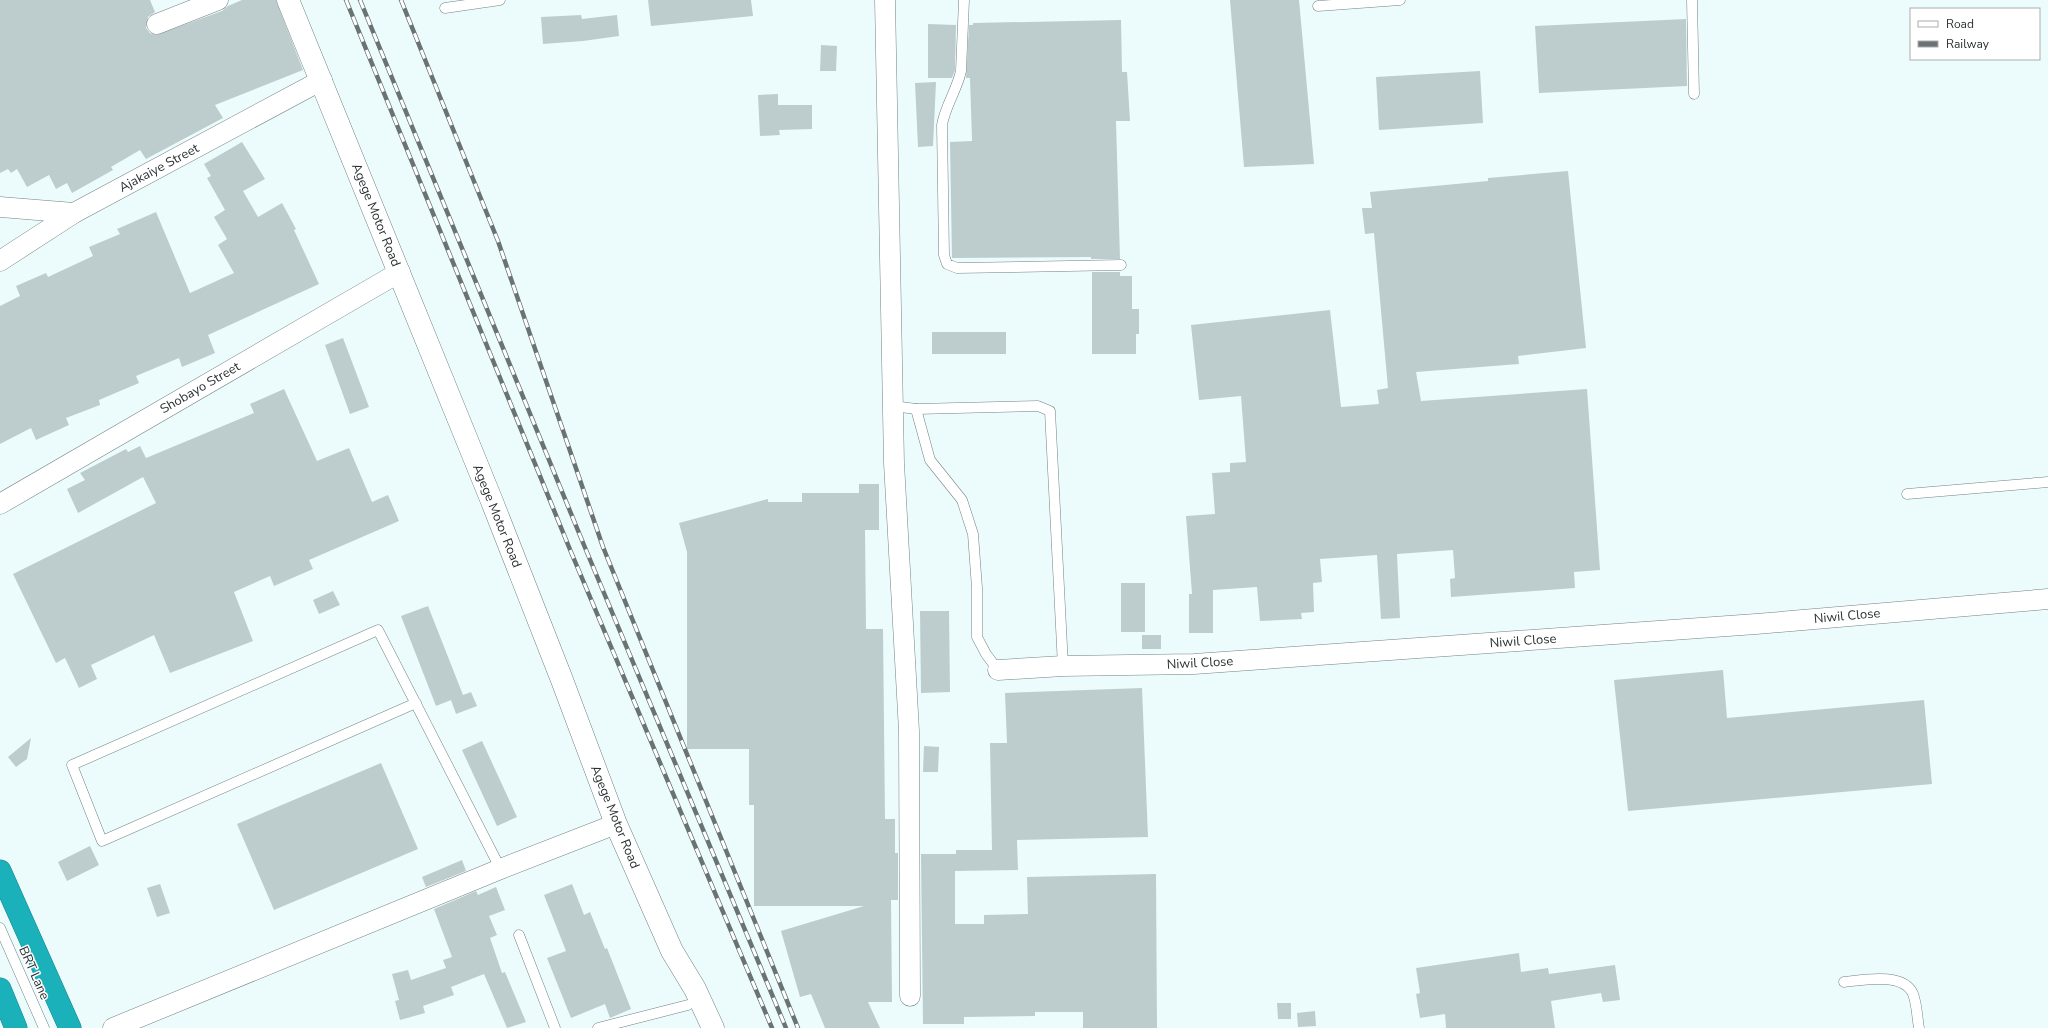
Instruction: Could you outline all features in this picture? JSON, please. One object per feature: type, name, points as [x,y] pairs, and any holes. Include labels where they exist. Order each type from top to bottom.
[{"type":"highway","points":[[0,871],[70,1028]]},
{"type":"highway","points":[[0,989],[16,1028]]},
{"type":"main road","name":"Agege Motor Road","points":[[288,0],[400,272],[562,680],[616,824],[672,951],[695,989],[712,1028]]},
{"type":"main road","points":[[672,951],[688,1005],[697,1028]]},
{"type":"street","points":[[157,24],[218,0]]},
{"type":"street","points":[[885,0],[894,464],[909,731],[910,996]]},
{"type":"street","name":"Ajakaiye Street","points":[[0,261],[74,213],[322,80]]},
{"type":"street","points":[[0,207],[74,213]]},
{"type":"street","name":"Shobayo Street","points":[[0,504],[400,272]]},
{"type":"street","name":"Niwil Close","points":[[998,670],[1063,666],[1202,664],[1756,624],[2048,599]]},
{"type":"street","points":[[113,1028],[498,870],[616,824]]},
{"type":"lane","points":[[445,8],[500,0]]},
{"type":"lane","points":[[964,0],[962,70],[959,81],[944,113],[942,125],[944,255],[947,264],[957,268],[1121,265]]},
{"type":"lane","points":[[1318,6],[1400,0]]},
{"type":"lane","points":[[1692,0],[1694,94]]},
{"type":"lane","points":[[893,406],[916,409],[1038,406],[1050,411],[1063,666]]},
{"type":"lane","points":[[916,409],[930,460],[962,500],[973,534],[977,637],[986,654],[998,670]]},
{"type":"lane","points":[[1907,494],[2048,482]]},
{"type":"lane","points":[[416,703],[102,841],[72,765],[378,630],[416,703],[497,862],[498,870]]},
{"type":"lane","name":"BRT Lane","points":[[0,928],[44,1028]]},
{"type":"lane","points":[[519,935],[555,1028]]},
{"type":"lane","points":[[1844,982],[1892,979],[1904,985],[1913,993],[1918,1028]]},
{"type":"lane","points":[[598,1028],[688,1005]]},
{"type":"building","points":[[0,0],[150,0],[155,12],[148,17],[146,28],[150,33],[156,35],[222,11],[228,6],[242,0],[276,0],[303,70],[215,105],[223,118],[146,159],[140,150],[111,167],[113,170],[72,193],[67,183],[56,189],[49,175],[27,187],[17,169],[11,173],[8,169],[0,173]]},
{"type":"building","points":[[648,0],[751,0],[753,16],[651,26]]},
{"type":"building","points":[[1230,0],[1299,0],[1314,164],[1244,167]]},
{"type":"building","points":[[581,15],[582,19],[617,15],[619,36],[583,41],[543,44],[541,17]]},
{"type":"building","points":[[1686,19],[1687,86],[1539,93],[1535,26]]},
{"type":"building","points":[[1121,20],[1122,72],[1127,72],[1130,121],[1116,121],[1120,259],[1091,259],[1091,257],[952,258],[950,142],[972,141],[970,78],[966,78],[969,25],[973,25],[973,23]]},
{"type":"building","points":[[928,24],[956,25],[955,70],[952,78],[928,78]]},
{"type":"building","points":[[821,45],[837,46],[836,71],[820,71]]},
{"type":"building","points":[[1480,71],[1483,123],[1379,130],[1376,77]]},
{"type":"building","points":[[936,82],[933,146],[918,147],[915,83]]},
{"type":"building","points":[[778,94],[778,105],[812,105],[812,129],[779,130],[780,135],[760,136],[758,95]]},
{"type":"building","points":[[242,142],[265,179],[243,191],[258,217],[282,203],[296,229],[294,230],[319,284],[208,335],[215,353],[182,367],[179,358],[136,376],[139,383],[99,400],[100,405],[66,418],[69,425],[36,440],[31,428],[0,444],[0,306],[20,296],[16,286],[46,273],[48,277],[93,256],[89,247],[120,234],[117,229],[156,212],[190,293],[234,273],[218,245],[227,239],[214,217],[225,210],[207,178],[211,176],[204,164]]},
{"type":"building","points":[[1568,171],[1586,348],[1518,356],[1519,364],[1416,372],[1421,401],[1587,389],[1600,570],[1574,572],[1575,588],[1451,597],[1450,579],[1455,578],[1453,550],[1397,554],[1400,618],[1381,619],[1377,555],[1320,559],[1322,582],[1313,583],[1314,612],[1301,613],[1302,619],[1260,621],[1257,587],[1213,590],[1213,633],[1189,633],[1189,594],[1192,594],[1186,516],[1215,514],[1212,473],[1230,472],[1230,463],[1246,462],[1241,396],[1199,400],[1191,325],[1330,310],[1341,407],[1379,404],[1377,390],[1388,388],[1374,233],[1365,234],[1362,208],[1372,208],[1370,192],[1488,181],[1488,178]]},
{"type":"building","points":[[1092,272],[1120,272],[1120,276],[1132,276],[1132,309],[1139,309],[1139,334],[1136,334],[1136,354],[1092,354]]},
{"type":"building","points":[[932,332],[1006,332],[1006,354],[932,354]]},
{"type":"building","points":[[343,338],[369,407],[350,414],[325,345]]},
{"type":"building","points":[[284,389],[317,461],[349,448],[372,502],[388,495],[399,521],[309,560],[313,569],[274,586],[270,576],[234,592],[253,641],[170,673],[154,635],[91,665],[97,679],[79,688],[65,658],[56,663],[13,574],[156,503],[143,477],[78,513],[67,489],[85,480],[80,473],[126,449],[128,452],[140,446],[146,458],[254,413],[250,404]]},
{"type":"building","points":[[859,484],[879,484],[879,530],[865,530],[866,629],[883,629],[885,819],[895,819],[895,853],[898,853],[898,900],[891,900],[892,1002],[868,1002],[880,1028],[825,1028],[811,994],[800,997],[781,931],[864,906],[754,906],[754,805],[749,805],[749,749],[687,749],[687,552],[679,523],[768,499],[768,502],[802,502],[802,493],[859,493]]},
{"type":"building","points":[[1121,583],[1145,583],[1145,632],[1121,632]]},
{"type":"building","points":[[333,591],[340,605],[319,614],[313,600]]},
{"type":"building","points":[[428,606],[463,695],[471,692],[477,706],[456,714],[451,700],[436,706],[401,616]]},
{"type":"building","points":[[920,611],[949,611],[950,692],[921,693]]},
{"type":"building","points":[[1142,635],[1161,635],[1161,649],[1142,649]]},
{"type":"building","points":[[1723,670],[1727,718],[1924,700],[1932,784],[1628,811],[1614,680]]},
{"type":"building","points":[[1142,688],[1148,837],[1017,840],[1018,870],[955,871],[955,924],[984,924],[984,915],[1028,914],[1027,877],[1156,874],[1157,1028],[1083,1028],[1083,1012],[1035,1012],[1035,1016],[964,1017],[964,1024],[923,1024],[921,854],[956,854],[956,850],[992,850],[990,743],[1007,743],[1005,693]]},
{"type":"building","points":[[31,738],[27,759],[16,767],[8,757]]},
{"type":"building","points":[[482,741],[517,817],[497,826],[462,750]]},
{"type":"building","points":[[924,746],[939,747],[938,772],[923,772]]},
{"type":"building","points":[[381,763],[418,849],[274,910],[237,824]]},
{"type":"building","points":[[90,846],[99,865],[67,881],[58,862]]},
{"type":"building","points":[[462,860],[466,871],[426,887],[422,877]]},
{"type":"building","points":[[160,884],[170,913],[157,917],[147,888]]},
{"type":"building","points":[[572,884],[584,915],[590,912],[605,949],[607,948],[631,1009],[610,1018],[605,1004],[571,1018],[547,958],[566,951],[544,895]]},
{"type":"building","points":[[496,887],[505,910],[489,916],[497,935],[490,938],[502,973],[505,972],[526,1022],[507,1028],[484,974],[451,987],[454,995],[423,1006],[425,1013],[400,1020],[395,1001],[399,1000],[392,974],[408,970],[411,980],[446,968],[443,960],[452,957],[434,909],[476,891],[478,895]]},
{"type":"building","points":[[1519,953],[1521,972],[1548,968],[1549,974],[1615,965],[1620,1000],[1603,1002],[1601,993],[1551,1001],[1555,1028],[1446,1028],[1445,1014],[1420,1018],[1416,994],[1420,993],[1416,968]]},
{"type":"building","points":[[1277,1003],[1291,1003],[1291,1019],[1278,1019]]},
{"type":"building","points":[[1315,1011],[1316,1026],[1298,1027],[1297,1013]]},
{"type":"railway","points":[[346,0],[571,552],[772,1028]]},
{"type":"railway","points":[[360,0],[586,550],[786,1028]]},
{"type":"railway","points":[[401,0],[498,241],[603,547],[798,1028]]}]
